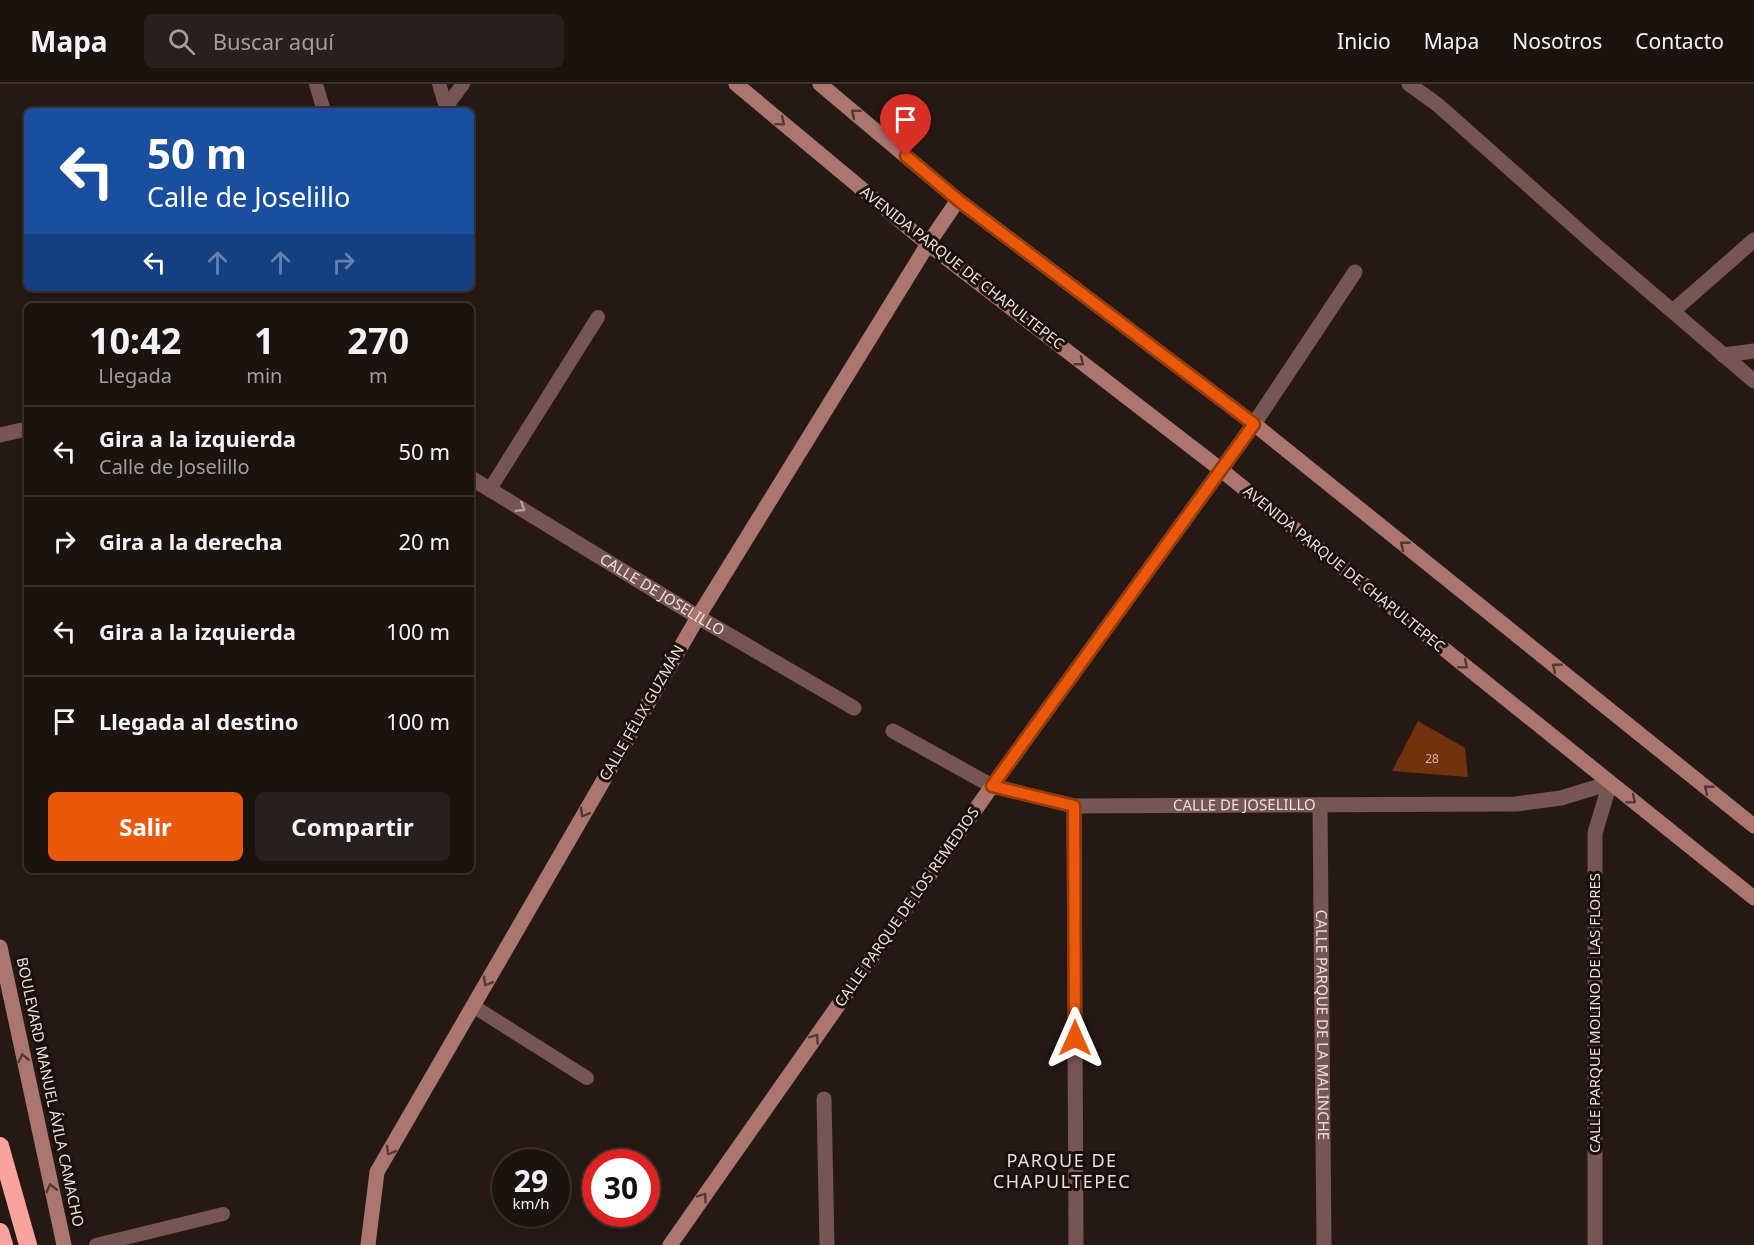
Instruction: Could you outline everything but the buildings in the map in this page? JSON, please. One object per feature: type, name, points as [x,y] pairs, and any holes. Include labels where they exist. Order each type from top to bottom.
[{"type":"highway","points":[[0,1146],[28,1245]]},
{"type":"highway","points":[[0,1187],[17,1245]]},
{"type":"highway","points":[[0,1232],[4,1245]]},
{"type":"main road","name":"AVENIDA PARQUE DE CHAPULTEPEC","points":[[736,84],[928,244],[1220,470],[1754,898]]},
{"type":"main road","points":[[820,84],[958,200],[1254,424],[1754,826]]},
{"type":"main road","name":"CALLE FÉLIX GUZMÁN","points":[[368,1245],[378,1172],[698,617],[928,244],[958,200]]},
{"type":"main road","name":"CALLE PARQUE DE LOS REMEDIOS","points":[[670,1245],[992,786],[1254,424]]},
{"type":"main road","name":"BOULEVARD MANUEL ÁVILA CAMACHO","points":[[0,947],[64,1245]]},
{"type":"street","points":[[1409,84],[1438,105],[1601,250],[1754,381]]},
{"type":"street","points":[[1673,311],[1754,240]]},
{"type":"street","points":[[1254,424],[1355,272]]},
{"type":"street","points":[[1724,355],[1754,351]]},
{"type":"street","points":[[0,435],[24,430]]},
{"type":"street","name":"CALLE DE JOSELILLO","points":[[474,480],[698,617],[854,708]]},
{"type":"street","name":"CALLE DE JOSELILLO","points":[[893,731],[992,786],[1074,806],[1516,804],[1561,798],[1610,783]]},
{"type":"street","name":"CALLE PARQUE MOLINO DE LAS FLORES","points":[[1595,1245],[1594,833],[1610,783]]},
{"type":"street","name":"CALLE PARQUE DE LA MALINCHE","points":[[1320,805],[1324,1245]]},
{"type":"street","points":[[1074,806],[1076,1245]]},
{"type":"street","points":[[824,1099],[827,1245]]},
{"type":"lane","points":[[316,84],[323,108]]},
{"type":"lane","points":[[439,84],[445,108]]},
{"type":"lane","points":[[446,108],[463,84]]},
{"type":"lane","points":[[490,489],[598,317]]},
{"type":"lane","points":[[473,1006],[587,1078]]},
{"type":"lane","points":[[96,1245],[223,1214]]},
{"type":"district","name":"PARQUE DE CHAPULTEPEC","points":[[1062,1171]]},
{"type":"route","points":[[906,156],[958,200],[1254,424],[992,786],[1074,806],[1075,1038]]}]
